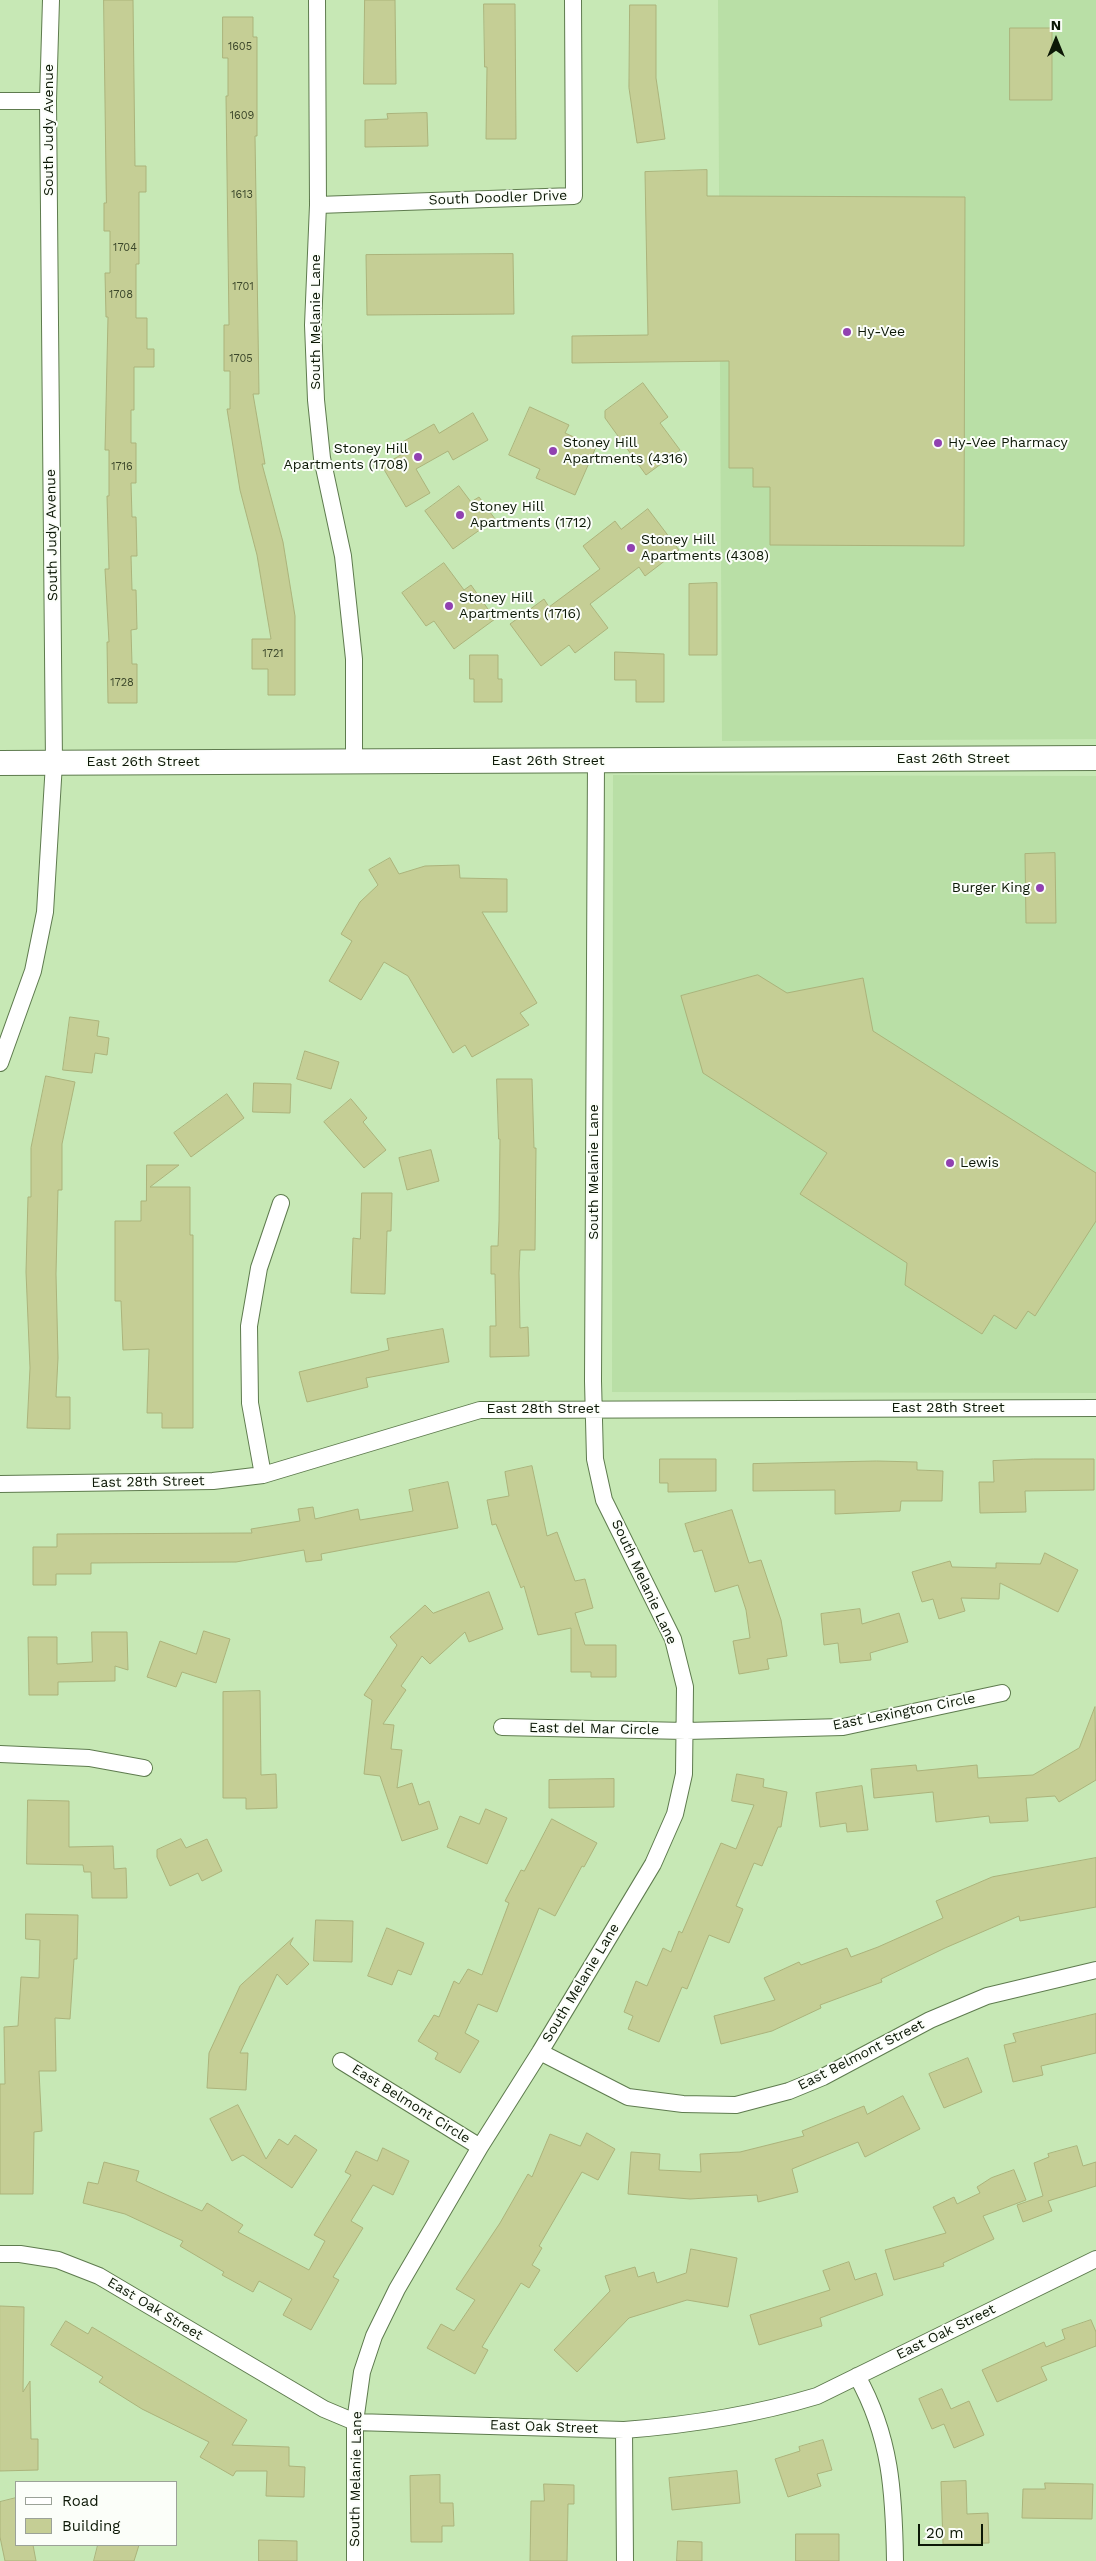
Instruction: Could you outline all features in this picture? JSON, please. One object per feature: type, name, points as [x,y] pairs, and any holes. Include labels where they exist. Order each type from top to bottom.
[{"type":"main road","name":"East 26th Street","points":[[0,763],[1096,758]]},
{"type":"street","name":"South Judy Avenue","points":[[0,1063],[33,970],[45,912],[54,763],[48,101],[51,0]]},
{"type":"street","name":"South Melanie Lane","points":[[317,0],[318,205],[313,325],[316,400],[322,458],[343,556],[352,639],[354,761]]},
{"type":"street","name":"South Doodler Drive","points":[[318,205],[574,196],[574,0]]},
{"type":"street","points":[[0,101],[48,101]]},
{"type":"street","name":"South Melanie Lane","points":[[355,2561],[355,2422],[362,2372],[374,2336],[397,2290],[480,2147],[540,2052],[653,1864],[675,1814],[684,1774],[686,1731],[685,1686],[673,1639],[604,1500],[595,1459],[593,1409],[596,760]]},
{"type":"street","points":[[263,1474],[250,1404],[249,1326],[259,1268],[281,1203]]},
{"type":"street","name":"East 28th Street","points":[[0,1484],[213,1481],[263,1474],[480,1410],[1096,1408]]},
{"type":"street","name":"East Lexington Circle","points":[[686,1731],[843,1727],[1002,1693]]},
{"type":"street","name":"East del Mar Circle","points":[[502,1727],[686,1731]]},
{"type":"street","points":[[0,1754],[88,1758],[144,1768]]},
{"type":"street","name":"East Belmont Street","points":[[540,2052],[628,2097],[683,2104],[736,2105],[789,2091],[823,2077],[930,2020],[987,1996],[1096,1970]]},
{"type":"street","name":"East Belmont Circle","points":[[341,2061],[480,2147]]},
{"type":"street","name":"East Oak Street","points":[[0,2254],[20,2254],[58,2260],[99,2276],[324,2408],[355,2422],[624,2430],[668,2427],[770,2411],[818,2396],[1096,2259]]},
{"type":"street","points":[[857,2376],[873,2405],[885,2444],[894,2500],[895,2561]]},
{"type":"street","points":[[624,2430],[625,2561]]},
{"type":"shaded area","points":[[718,0],[1096,0],[1096,739],[722,741]]},
{"type":"shaded area","points":[[613,775],[1096,776],[1096,1393],[612,1392]]},
{"type":"building","points":[[104,0],[133,0],[135,166],[146,166],[146,192],[139,192],[139,264],[136,264],[136,318],[147,318],[147,349],[154,349],[154,367],[134,367],[134,410],[131,410],[131,443],[136,443],[136,483],[131,483],[132,517],[136,517],[137,556],[131,556],[132,590],[136,590],[137,629],[131,630],[132,664],[137,664],[137,703],[108,703],[107,642],[109,642],[105,569],[109,569],[107,496],[109,496],[109,450],[105,450],[108,317],[106,317],[105,273],[110,273],[110,231],[104,231],[104,203],[106,203]]},
{"type":"building","points":[[365,0],[395,0],[396,84],[364,84]]},
{"type":"building","points":[[484,4],[515,4],[516,139],[486,139],[487,67],[485,67]]},
{"type":"building","points":[[630,5],[656,5],[656,78],[665,139],[637,143],[629,88]]},
{"type":"building","points":[[223,17],[253,17],[253,37],[257,37],[257,136],[255,136],[259,394],[253,394],[265,464],[262,464],[283,542],[295,616],[295,695],[268,695],[268,669],[252,669],[252,639],[271,639],[257,555],[240,490],[227,409],[230,409],[230,371],[224,371],[224,325],[229,325],[226,96],[228,96],[228,58],[223,58]]},
{"type":"building","points":[[1010,28],[1052,28],[1052,100],[1010,100]]},
{"type":"building","points":[[427,113],[428,146],[365,147],[365,120],[388,119],[387,114]]},
{"type":"building","name":"Hy-Vee","points":[[707,170],[707,196],[965,197],[964,546],[770,545],[770,487],[753,487],[753,468],[729,468],[729,361],[572,363],[572,336],[648,335],[645,172]]},
{"type":"building","points":[[513,254],[514,314],[367,315],[366,255]]},
{"type":"building","points":[[643,383],[668,417],[660,423],[680,450],[646,475],[605,418],[605,411]]},
{"type":"building","name":"Stoney Hill Apartments (4316)","points":[[530,407],[569,425],[565,433],[596,447],[575,495],[536,478],[540,469],[509,455]]},
{"type":"building","name":"Stoney Hill Apartments (1708)","points":[[473,413],[488,440],[453,460],[448,451],[416,469],[430,493],[406,507],[382,466],[404,453],[399,444],[434,424],[439,433]]},
{"type":"building","name":"Stoney Hill Apartments (1712)","points":[[459,486],[471,502],[479,497],[495,519],[453,549],[425,511]]},
{"type":"building","points":[[648,509],[679,550],[645,576],[639,567],[590,604],[608,628],[575,653],[569,645],[541,666],[510,624],[544,599],[549,607],[600,569],[583,546],[615,521],[621,529]]},
{"type":"building","name":"Stoney Hill Apartments (1716)","points":[[444,563],[464,590],[471,585],[495,619],[454,649],[434,621],[426,626],[402,593]]},
{"type":"building","points":[[717,583],[717,655],[689,655],[689,584]]},
{"type":"building","points":[[615,652],[664,654],[664,702],[636,702],[636,680],[615,680]]},
{"type":"building","points":[[470,655],[498,655],[498,679],[502,679],[502,702],[474,702],[474,679],[470,679]]},
{"type":"building","name":"Burger King","points":[[1055,853],[1056,923],[1026,923],[1025,854]]},
{"type":"building","points":[[390,858],[399,874],[425,866],[459,865],[460,878],[507,879],[507,912],[482,912],[537,1003],[520,1013],[529,1025],[472,1057],[465,1045],[453,1053],[408,976],[384,962],[361,1000],[329,981],[352,941],[341,934],[360,902],[378,885],[369,870]]},
{"type":"building","name":"Lewis","points":[[758,975],[787,993],[863,978],[873,1031],[1096,1173],[1096,1221],[1035,1316],[1028,1311],[1016,1329],[994,1315],[982,1334],[905,1285],[907,1263],[800,1194],[827,1153],[703,1073],[681,996]]},
{"type":"building","points":[[70,1017],[99,1021],[97,1036],[109,1038],[107,1055],[95,1053],[92,1073],[63,1070]]},
{"type":"building","points":[[305,1051],[339,1062],[331,1089],[297,1079]]},
{"type":"building","points":[[46,1076],[75,1082],[62,1144],[62,1190],[58,1190],[56,1274],[58,1358],[56,1397],[70,1397],[70,1429],[27,1428],[30,1368],[26,1272],[28,1197],[31,1197],[31,1148]]},
{"type":"building","points":[[497,1079],[532,1079],[534,1148],[536,1148],[535,1250],[520,1250],[519,1273],[520,1328],[528,1327],[529,1356],[490,1357],[490,1326],[496,1326],[495,1274],[491,1274],[491,1246],[498,1246],[499,1221],[500,1139]]},
{"type":"building","points":[[254,1083],[291,1084],[290,1113],[253,1112]]},
{"type":"building","points":[[227,1094],[244,1118],[191,1157],[174,1133]]},
{"type":"building","points":[[351,1099],[367,1118],[363,1122],[386,1150],[364,1168],[324,1122]]},
{"type":"building","points":[[431,1150],[439,1181],[407,1190],[399,1158]]},
{"type":"building","points":[[147,1165],[179,1165],[150,1187],[190,1187],[190,1235],[193,1235],[193,1428],[162,1428],[162,1413],[147,1413],[149,1349],[123,1350],[121,1301],[115,1301],[115,1221],[141,1221],[141,1201],[146,1201]]},
{"type":"building","points":[[362,1193],[392,1193],[391,1231],[387,1231],[385,1294],[351,1293],[353,1238],[360,1239]]},
{"type":"building","points":[[443,1329],[449,1362],[366,1378],[368,1387],[307,1402],[299,1372],[389,1350],[387,1339]]},
{"type":"building","points":[[660,1459],[716,1459],[716,1491],[668,1492],[668,1483],[660,1483]]},
{"type":"building","points":[[1094,1459],[1094,1490],[1025,1491],[1026,1512],[980,1513],[979,1482],[994,1482],[993,1461]]},
{"type":"building","points":[[917,1462],[917,1470],[943,1471],[942,1501],[901,1501],[900,1511],[835,1514],[835,1490],[753,1491],[753,1464]]},
{"type":"building","points":[[532,1466],[547,1536],[557,1532],[575,1581],[585,1579],[593,1608],[575,1613],[585,1645],[616,1645],[616,1677],[591,1677],[591,1672],[571,1672],[571,1628],[538,1635],[524,1586],[521,1588],[496,1524],[492,1525],[487,1500],[509,1496],[505,1472]]},
{"type":"building","points":[[448,1482],[458,1528],[321,1554],[322,1560],[306,1562],[304,1550],[236,1562],[91,1563],[91,1574],[56,1574],[56,1585],[33,1585],[33,1547],[57,1547],[57,1534],[252,1533],[251,1529],[300,1521],[298,1509],[313,1507],[315,1519],[358,1509],[360,1520],[413,1511],[409,1490]]},
{"type":"building","points":[[732,1510],[749,1563],[761,1560],[781,1620],[787,1656],[767,1659],[769,1669],[739,1674],[733,1641],[750,1638],[746,1610],[738,1585],[715,1592],[702,1550],[694,1552],[685,1524]]},
{"type":"building","points":[[1045,1553],[1078,1570],[1058,1612],[1000,1583],[999,1599],[961,1598],[965,1611],[939,1619],[933,1599],[922,1602],[912,1572],[950,1561],[952,1567],[996,1568],[996,1563],[1040,1564]]},
{"type":"building","points":[[489,1592],[503,1629],[469,1642],[465,1632],[430,1664],[422,1656],[401,1686],[406,1690],[383,1724],[394,1725],[391,1749],[402,1750],[397,1788],[412,1783],[419,1805],[429,1801],[438,1829],[402,1841],[380,1776],[364,1774],[372,1700],[364,1695],[397,1645],[390,1637],[425,1605],[433,1613]]},
{"type":"building","points":[[860,1609],[862,1624],[899,1613],[908,1642],[870,1653],[871,1660],[840,1663],[838,1643],[824,1645],[821,1614]]},
{"type":"building","points":[[204,1631],[230,1639],[216,1683],[182,1672],[176,1687],[147,1677],[160,1641],[196,1654]]},
{"type":"building","points":[[92,1632],[127,1632],[128,1670],[115,1666],[115,1681],[58,1682],[58,1695],[29,1695],[28,1637],[57,1637],[57,1664],[92,1662]]},
{"type":"building","points":[[260,1691],[261,1775],[276,1774],[277,1808],[246,1809],[246,1798],[223,1798],[223,1692]]},
{"type":"building","points":[[1095,1707],[1096,1780],[1059,1802],[1055,1796],[1026,1798],[1028,1821],[990,1823],[989,1816],[936,1822],[933,1792],[874,1798],[871,1769],[916,1765],[917,1771],[977,1765],[978,1778],[1033,1775],[1079,1748]]},
{"type":"building","points":[[737,1774],[764,1779],[763,1787],[787,1792],[781,1827],[778,1827],[762,1866],[754,1863],[736,1906],[743,1909],[729,1943],[709,1935],[687,1989],[682,1987],[659,2042],[628,2029],[633,2016],[624,2012],[636,1981],[647,1986],[663,1948],[671,1952],[679,1931],[682,1933],[721,1843],[736,1849],[754,1805],[732,1801]]},
{"type":"building","points":[[614,1779],[614,1807],[549,1808],[549,1780]]},
{"type":"building","points":[[862,1786],[868,1830],[847,1832],[846,1823],[820,1827],[816,1793]]},
{"type":"building","points":[[28,1800],[69,1801],[69,1847],[113,1846],[114,1869],[126,1868],[127,1898],[92,1898],[91,1872],[84,1872],[83,1865],[27,1864]]},
{"type":"building","points":[[486,1809],[507,1818],[487,1864],[447,1847],[460,1816],[479,1824]]},
{"type":"building","points":[[552,1819],[597,1843],[584,1867],[582,1866],[555,1916],[539,1908],[497,2012],[478,2004],[465,2033],[479,2041],[460,2073],[435,2059],[438,2053],[418,2041],[434,2015],[439,2017],[454,1981],[459,1984],[468,1969],[482,1975],[509,1903],[505,1901],[521,1870],[524,1871]]},
{"type":"building","points":[[181,1839],[186,1848],[207,1839],[222,1871],[202,1881],[198,1873],[170,1886],[157,1857],[157,1850]]},
{"type":"building","points":[[1096,1858],[1096,1907],[1020,1921],[1019,1916],[945,1948],[881,1979],[882,1982],[820,2005],[821,2008],[772,2031],[721,2044],[714,2016],[775,2000],[764,1978],[799,1962],[801,1965],[847,1948],[851,1957],[878,1947],[943,1918],[936,1901],[992,1877]]},
{"type":"building","points":[[26,1914],[78,1915],[77,1959],[74,1959],[70,2019],[55,2018],[56,2071],[39,2071],[42,2131],[34,2132],[33,2194],[0,2194],[0,2084],[5,2084],[4,2027],[18,2026],[21,1977],[39,1978],[40,1940],[26,1939]]},
{"type":"building","points":[[316,1920],[353,1921],[352,1962],[314,1961]]},
{"type":"building","points":[[387,1928],[424,1943],[411,1975],[398,1970],[392,1985],[368,1976]]},
{"type":"building","points":[[293,1938],[290,1944],[309,1964],[287,1985],[277,1974],[240,2053],[248,2053],[246,2090],[207,2088],[209,2053],[240,1986]]},
{"type":"building","points":[[1096,2014],[1096,2053],[1041,2066],[1043,2075],[1013,2082],[1004,2045],[1016,2042],[1013,2034]]},
{"type":"building","points":[[968,2058],[982,2092],[944,2108],[929,2074]]},
{"type":"building","points":[[903,2096],[920,2129],[865,2157],[858,2142],[792,2169],[798,2192],[758,2202],[757,2195],[690,2199],[628,2194],[631,2152],[660,2154],[659,2170],[701,2172],[700,2154],[740,2152],[804,2136],[802,2131],[864,2106],[867,2114]]},
{"type":"building","points":[[238,2105],[266,2159],[279,2139],[288,2145],[295,2135],[317,2150],[292,2188],[243,2155],[232,2161],[210,2119]]},
{"type":"building","points":[[587,2133],[615,2149],[598,2180],[582,2172],[539,2246],[542,2248],[532,2265],[540,2270],[529,2288],[521,2283],[482,2347],[488,2350],[475,2374],[427,2348],[441,2324],[454,2331],[475,2300],[456,2289],[500,2223],[528,2174],[532,2177],[550,2134],[580,2146]]},
{"type":"building","points":[[1077,2146],[1083,2166],[1096,2162],[1096,2186],[1048,2201],[1052,2211],[1023,2222],[1017,2205],[1043,2196],[1034,2163],[1049,2157],[1048,2154]]},
{"type":"building","points":[[383,2148],[409,2161],[393,2195],[373,2185],[351,2221],[363,2228],[333,2277],[339,2280],[311,2330],[283,2315],[292,2299],[259,2281],[253,2292],[222,2275],[224,2272],[180,2246],[183,2241],[125,2214],[83,2203],[88,2182],[98,2184],[104,2162],[139,2171],[136,2181],[202,2211],[207,2203],[243,2225],[238,2232],[309,2270],[325,2241],[314,2235],[351,2175],[345,2172],[356,2151],[377,2161]]},
{"type":"building","points":[[1014,2170],[1026,2200],[983,2216],[994,2239],[943,2263],[944,2266],[894,2280],[885,2250],[946,2233],[933,2207],[954,2197],[957,2204],[980,2193],[977,2187],[991,2178]]},
{"type":"building","points":[[691,2249],[737,2258],[728,2307],[687,2300],[629,2318],[577,2372],[554,2350],[610,2291],[605,2276],[635,2267],[638,2277],[654,2272],[657,2283],[686,2273]]},
{"type":"building","points":[[849,2262],[855,2280],[876,2273],[883,2295],[820,2318],[822,2326],[759,2345],[750,2315],[830,2290],[823,2271]]},
{"type":"building","points":[[0,2306],[24,2307],[23,2392],[30,2381],[31,2439],[38,2439],[38,2470],[0,2471]]},
{"type":"building","points":[[1091,2320],[1096,2332],[1096,2346],[1041,2367],[1047,2380],[997,2402],[982,2370],[1044,2342],[1046,2347],[1065,2339],[1062,2330]]},
{"type":"building","points":[[66,2321],[88,2334],[92,2327],[247,2420],[232,2445],[289,2447],[289,2466],[305,2467],[304,2497],[266,2496],[267,2471],[236,2471],[233,2476],[200,2457],[209,2442],[142,2409],[99,2382],[103,2377],[51,2345]]},
{"type":"building","points":[[942,2389],[951,2409],[969,2401],[984,2435],[954,2448],[944,2424],[932,2429],[919,2399]]},
{"type":"building","points":[[823,2440],[832,2470],[817,2474],[821,2486],[788,2497],[775,2459],[800,2451],[799,2447]]},
{"type":"building","points":[[737,2471],[740,2503],[672,2510],[669,2478]]},
{"type":"building","points":[[440,2475],[440,2503],[453,2503],[454,2526],[442,2526],[442,2542],[411,2542],[410,2476]]},
{"type":"building","points":[[966,2481],[967,2514],[988,2513],[989,2543],[943,2544],[941,2482]]},
{"type":"building","points":[[1045,2483],[1093,2484],[1092,2519],[1022,2518],[1023,2489],[1045,2489]]},
{"type":"building","points":[[544,2484],[574,2485],[574,2504],[568,2504],[567,2561],[530,2561],[531,2501],[544,2501]]},
{"type":"building","points":[[15,2498],[15,2546],[33,2546],[36,2561],[5,2561],[0,2537],[0,2502]]},
{"type":"building","points":[[796,2534],[839,2534],[839,2561],[796,2561]]},
{"type":"building","points":[[259,2540],[297,2541],[297,2561],[259,2561]]},
{"type":"building","points":[[678,2541],[702,2542],[702,2561],[677,2561]]},
{"type":"building","points":[[98,2546],[139,2546],[134,2561],[94,2561]]},
{"type":"place","name":"Hy-Vee","points":[[847,332]]},
{"type":"place","name":"Hy-Vee Pharmacy","points":[[938,443]]},
{"type":"place","name":"Stoney Hill Apartments (4316)","points":[[553,451]]},
{"type":"place","name":"Stoney Hill Apartments (1708)","points":[[418,457]]},
{"type":"place","name":"Stoney Hill Apartments (1712)","points":[[460,515]]},
{"type":"place","name":"Stoney Hill Apartments (4308)","points":[[631,548]]},
{"type":"place","name":"Stoney Hill Apartments (1716)","points":[[449,606]]},
{"type":"place","name":"Burger King","points":[[1040,888]]},
{"type":"place","name":"Lewis","points":[[950,1163]]}]
